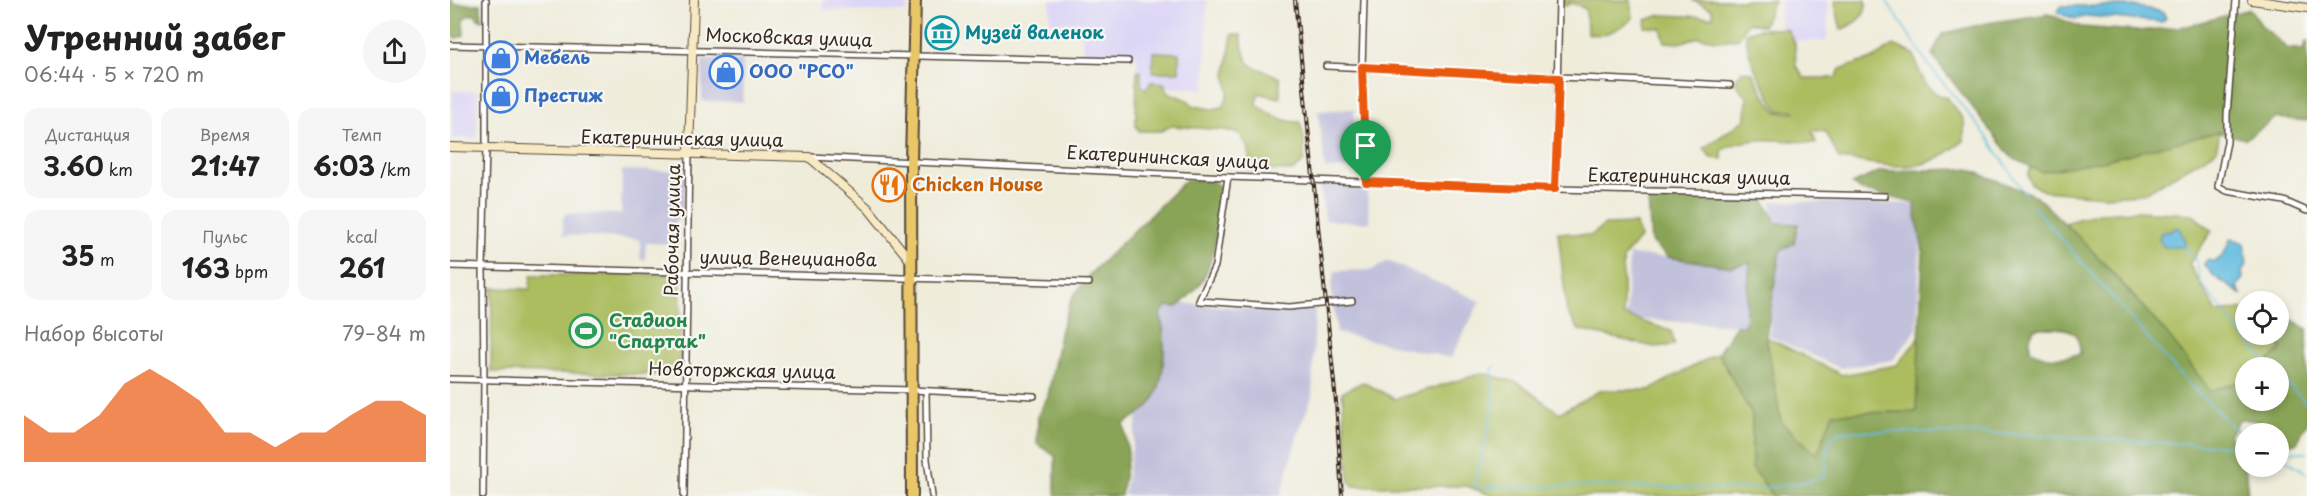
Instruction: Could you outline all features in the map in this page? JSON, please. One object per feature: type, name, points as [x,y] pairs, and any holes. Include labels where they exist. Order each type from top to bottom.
[{"type":"highway","points":[[912,496],[910,260],[915,0]]},
{"type":"street","points":[[483,496],[486,0]]},
{"type":"street","name":"Рабочая улица","points":[[684,496],[689,152],[694,0]]},
{"type":"street","points":[[1364,0],[1362,67],[1366,182]]},
{"type":"street","points":[[1555,189],[1559,0]]},
{"type":"street","points":[[2236,0],[2228,93],[2227,142],[2218,186],[2227,190],[2283,201],[2307,211]]},
{"type":"street","points":[[2252,0],[2307,8]]},
{"type":"street","name":"Московская улица","points":[[450,45],[1128,61]]},
{"type":"street","points":[[1326,66],[1730,85]]},
{"type":"street","name":"Екатерининская улица","points":[[450,147],[575,152],[689,152],[1228,177],[1555,189],[1885,196]]},
{"type":"street","points":[[808,157],[868,208],[910,260]]},
{"type":"street","points":[[1228,177],[1215,266],[1199,301],[1289,307],[1352,301]]},
{"type":"street","name":"улица Венецианова","points":[[450,266],[1089,283]]},
{"type":"street","name":"Новоторжская улица","points":[[450,379],[912,390],[1034,396]]},
{"type":"street","points":[[926,391],[927,459],[932,496]]},
{"type":"shaded area","points":[[823,0],[907,0],[907,12],[823,10]]},
{"type":"shaded area","points":[[1050,0],[1207,0],[1205,89],[1136,86],[1137,55],[1083,54],[1081,22],[1050,22]]},
{"type":"shaded area","points":[[1780,0],[1828,0],[1827,41],[1780,41]]},
{"type":"shaded area","points":[[702,59],[743,60],[743,102],[702,101]]},
{"type":"shaded area","points":[[453,91],[478,91],[477,138],[452,138]]},
{"type":"shaded area","points":[[1354,109],[1354,168],[1325,169],[1318,111]]},
{"type":"shaded area","points":[[622,170],[686,171],[682,219],[675,220],[674,244],[646,243],[645,260],[640,259],[641,243],[638,239],[563,235],[563,217],[567,213],[621,214]]},
{"type":"shaded area","points":[[1320,184],[1366,185],[1370,223],[1325,220]]},
{"type":"shaded area","points":[[1772,201],[1921,204],[1917,329],[1893,360],[1840,368],[1770,336]]},
{"type":"shaded area","points":[[1629,255],[1750,262],[1745,325],[1626,319]]},
{"type":"shaded area","points":[[1388,261],[1480,301],[1451,358],[1337,333],[1331,287],[1335,271],[1372,270]]},
{"type":"shaded area","points":[[1158,301],[1286,312],[1315,308],[1312,397],[1298,433],[1281,496],[1124,495]]},
{"type":"green space","points":[[450,0],[453,4],[481,4],[482,20],[476,15],[468,15],[463,20],[464,35],[457,38],[450,37]]},
{"type":"green space","points":[[1562,0],[1631,0],[1633,18],[1612,32],[1599,35],[1587,33],[1586,10],[1569,3],[1567,6],[1562,5]]},
{"type":"green space","points":[[1692,0],[1774,0],[1763,26],[1748,22],[1739,38],[1722,41],[1699,37],[1679,43],[1665,42],[1661,28],[1645,27],[1646,20],[1660,15],[1713,17],[1712,9]]},
{"type":"green space","points":[[1836,0],[1866,0],[1865,11],[1856,22],[1841,30]]},
{"type":"green space","points":[[2250,9],[2262,26],[2287,48],[2303,50],[2307,40],[2307,121],[2276,118],[2245,139],[2218,132],[2106,160],[2041,172],[2011,157],[1932,55],[1942,34],[1987,23],[2048,14],[2081,27],[2138,31],[2187,26]]},
{"type":"green space","points":[[1758,29],[1787,29],[1795,44],[1796,66],[1804,78],[1836,78],[1840,69],[1872,59],[1894,45],[1914,54],[1924,82],[1934,92],[1947,98],[1964,120],[1964,141],[1936,159],[1924,164],[1908,166],[1839,159],[1826,132],[1812,130],[1816,143],[1756,140],[1722,150],[1722,159],[1711,158],[1704,148],[1746,119],[1747,97],[1735,80],[1742,71],[1752,72],[1777,112],[1795,113],[1793,110],[1779,111],[1762,84],[1749,53],[1746,33]]},
{"type":"green space","points":[[1232,34],[1241,35],[1247,61],[1251,65],[1280,78],[1280,98],[1258,93],[1257,105],[1277,117],[1300,122],[1304,137],[1304,161],[1294,171],[1249,170],[1249,149],[1240,134],[1224,130],[1171,126],[1161,131],[1139,131],[1136,126],[1137,71],[1141,71],[1141,85],[1146,89],[1151,82],[1164,83],[1168,92],[1189,101],[1193,106],[1212,109],[1223,107],[1229,92],[1226,75]]},
{"type":"green space","points":[[1153,52],[1179,53],[1179,72],[1152,72]]},
{"type":"green space","points":[[2221,127],[2216,151],[2143,194],[2104,196],[2044,191],[2031,184],[2028,175],[2034,159]]},
{"type":"green space","points":[[1968,169],[2036,196],[2086,244],[2167,334],[2210,391],[2235,383],[2235,411],[2289,411],[2289,357],[2273,357],[2282,348],[2279,345],[2289,345],[2289,318],[2307,329],[2307,422],[2297,443],[2289,444],[2289,423],[2240,419],[2235,423],[2229,435],[2235,446],[2235,477],[2246,477],[2248,496],[1773,496],[1752,468],[1752,415],[1718,353],[1736,325],[1745,325],[1750,262],[1732,267],[1668,257],[1651,242],[1648,200],[1653,197],[1765,201],[1776,223],[1798,224],[1794,243],[1780,251],[1766,337],[1781,422],[1817,455],[1833,413],[1916,412],[1923,252],[1914,203],[1861,190],[1852,184],[1881,171]],"holes":[[[2034,329],[2064,329],[2074,333],[2080,354],[2048,357],[2030,349],[2030,338]]]},
{"type":"green space","points":[[1186,180],[1211,180],[1222,188],[1214,245],[1209,266],[1200,284],[1177,307],[1167,306],[1160,314],[1164,336],[1161,377],[1158,389],[1147,408],[1124,424],[1128,454],[1121,496],[1057,496],[1055,494],[1055,456],[1037,444],[1038,415],[1048,396],[1061,329],[1072,298],[1090,274]]},
{"type":"green space","points":[[2136,211],[2192,214],[2212,231],[2189,264],[2217,312],[2235,310],[2235,345],[2280,345],[2283,348],[2274,357],[2235,357],[2235,383],[2210,391],[2141,304],[2064,223],[2099,213]]},
{"type":"green space","points":[[1636,224],[1640,238],[1623,258],[1623,315],[1671,331],[1675,345],[1655,347],[1579,330],[1567,312],[1558,232],[1590,236],[1605,225]]},
{"type":"green space","name":"Стадион \"Спартак\"","points":[[681,274],[680,375],[491,372],[492,288],[530,289],[531,275]]},
{"type":"green space","points":[[1766,337],[1842,375],[1897,365],[1920,337],[1916,412],[1834,413],[1817,455],[1781,422]]},
{"type":"green space","points":[[1718,353],[1752,415],[1752,468],[1773,496],[1493,496],[1467,486],[1353,486],[1349,479],[1342,392],[1363,382],[1395,399],[1483,373],[1519,383],[1559,413],[1601,390],[1649,390]]},
{"type":"water","points":[[2060,6],[2133,6],[2163,12],[2166,18],[2162,22],[2087,16],[2076,19],[2058,13]]},
{"type":"water","points":[[2179,227],[2185,247],[2164,247],[2159,239],[2161,233]]},
{"type":"water","points":[[2231,238],[2244,243],[2247,264],[2242,271],[2243,278],[2237,286],[2240,291],[2215,277],[2204,264],[2207,260],[2214,262],[2223,256]]},
{"type":"waterway","points":[[1886,0],[1930,67],[1986,135],[2026,196]]},
{"type":"waterway","points":[[2033,206],[2180,375],[2235,428]]},
{"type":"waterway","points":[[2185,247],[2197,262],[2200,282],[2262,357]]},
{"type":"waterway","points":[[1495,366],[1492,371],[1493,409],[1474,487],[1723,488],[1764,487],[1805,482],[1824,477],[1829,441],[1839,431],[2016,434],[2235,446]]},
{"type":"waterway","points":[[2289,385],[2307,404]]},
{"type":"waterway","points":[[2289,451],[2307,453]]},
{"type":"waterway","points":[[2289,462],[2307,473]]},
{"type":"railway","points":[[1295,0],[1336,402],[1342,496]]},
{"type":"place","name":"Музей валенок","points":[[942,33]]},
{"type":"place","name":"Мебель","points":[[501,58]]},
{"type":"place","name":"ООО \"РСО\"","points":[[726,72]]},
{"type":"place","name":"Престиж","points":[[501,96]]},
{"type":"place","name":"Chicken House","points":[[889,185]]},
{"type":"place","name":"Стадион \"Спартак\"","points":[[586,331]]},
{"type":"route","points":[[1362,67],[1559,78],[1555,189],[1366,182],[1362,67]]}]
